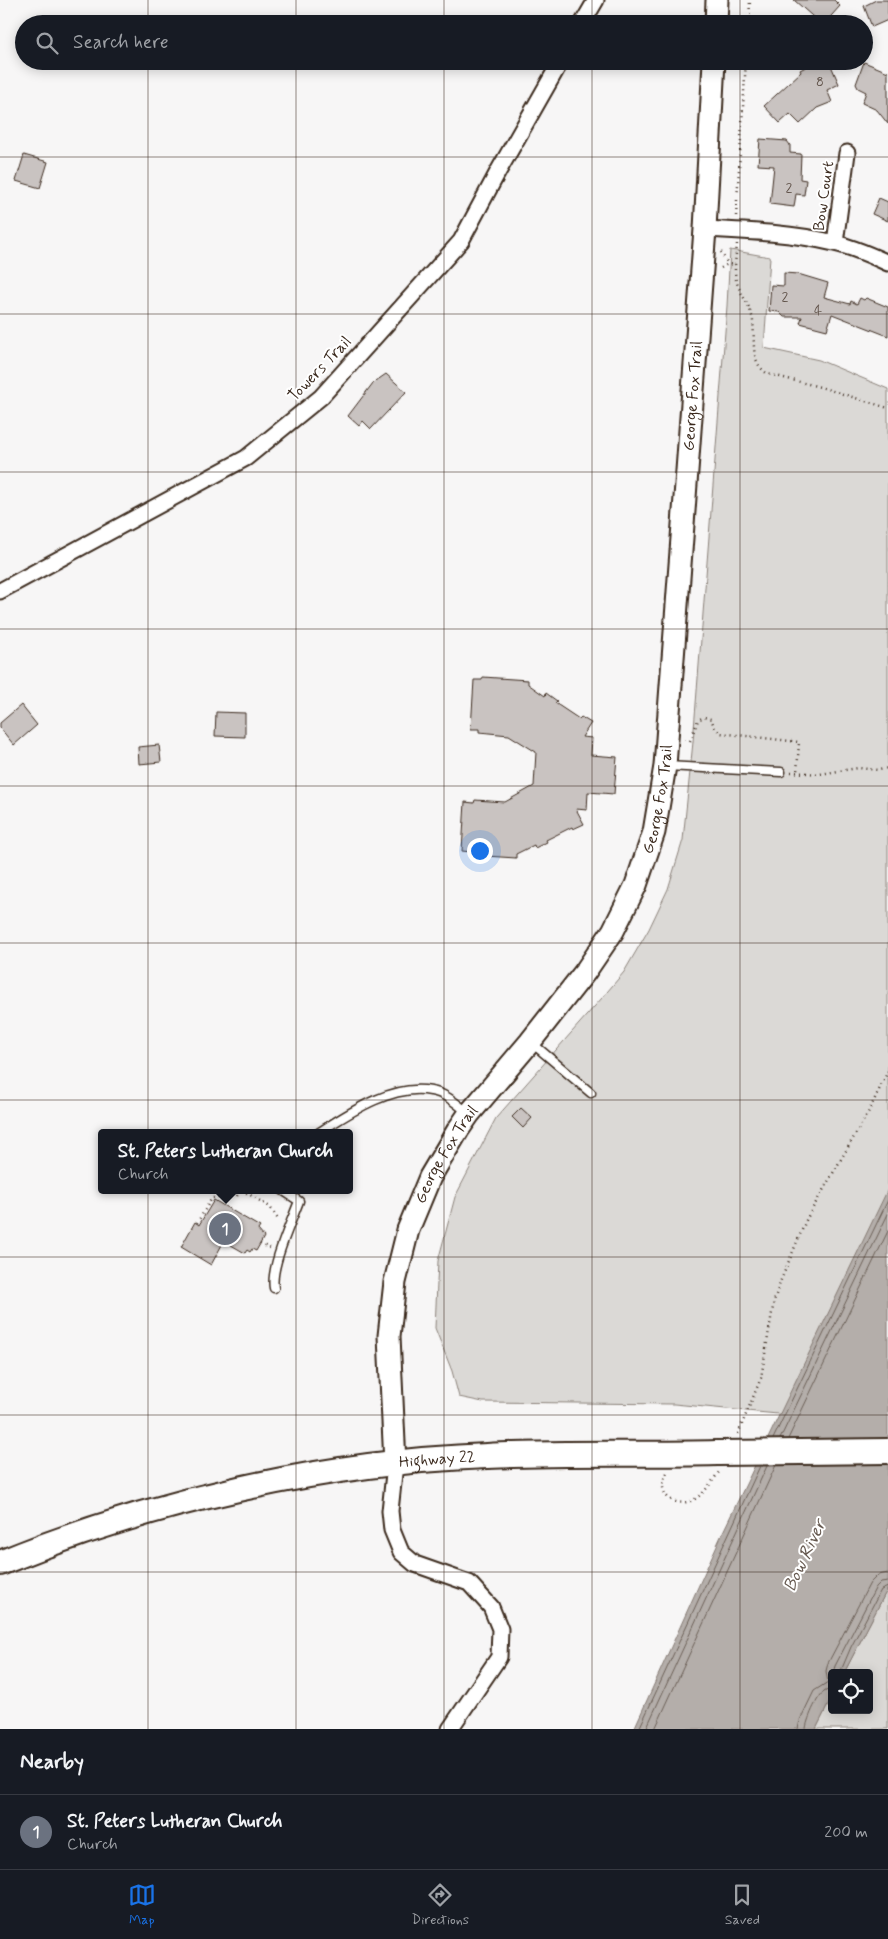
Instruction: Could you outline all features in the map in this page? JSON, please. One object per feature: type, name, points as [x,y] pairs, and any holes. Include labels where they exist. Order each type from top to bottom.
[{"type":"main road","name":"Highway 22","points":[[0,1563],[33,1550],[167,1506],[286,1480],[395,1464],[486,1456],[888,1451]]},
{"type":"street","points":[[587,15],[596,0]]},
{"type":"street","points":[[716,15],[717,0]]},
{"type":"street","name":"Towers Trail","points":[[0,592],[246,458],[321,397],[462,241],[499,170],[556,70]]},
{"type":"street","name":"George Fox Trail","points":[[395,1464],[388,1336],[395,1282],[408,1230],[430,1177],[469,1114],[530,1042],[585,972],[613,931],[636,885],[654,832],[665,766],[667,741],[705,229],[714,70]]},
{"type":"street","name":"Bow Court","points":[[835,243],[847,153]]},
{"type":"street","points":[[705,229],[809,238],[861,251],[888,263]]},
{"type":"street","points":[[395,1464],[390,1511],[392,1530],[401,1552],[415,1564],[469,1583],[491,1608],[500,1629],[499,1657],[450,1729]]},
{"type":"lane","points":[[665,766],[781,772]]},
{"type":"lane","points":[[530,1042],[591,1093]]},
{"type":"lane","points":[[324,1129],[354,1110],[380,1099],[412,1090],[433,1091],[455,1102],[469,1114]]},
{"type":"lane","points":[[274,1288],[275,1262],[299,1202],[288,1194]]},
{"type":"path","points":[[749,15],[750,0]]},
{"type":"path","points":[[736,216],[745,70]]},
{"type":"path","points":[[737,245],[735,265],[738,285],[752,318],[754,352],[762,370],[768,374],[820,387],[888,408]]},
{"type":"path","points":[[728,264],[735,265]]},
{"type":"path","points":[[667,741],[690,741],[698,720],[704,717],[711,718],[715,728],[720,733],[799,742],[797,773]]},
{"type":"path","points":[[781,772],[820,774],[858,768],[879,770],[888,768]]},
{"type":"path","points":[[746,1418],[761,1378],[774,1301],[780,1280],[807,1218],[869,1111],[888,1071]]},
{"type":"path","points":[[197,1223],[212,1198],[228,1197],[230,1194]]},
{"type":"path","points":[[248,1194],[270,1207],[276,1214],[280,1228]]},
{"type":"path","points":[[260,1244],[267,1248],[274,1248]]},
{"type":"path","points":[[671,1470],[666,1474],[663,1486],[664,1493],[671,1500],[685,1503],[703,1492]]},
{"type":"shaded area","points":[[730,250],[770,257],[764,348],[819,360],[888,389],[888,1209],[788,1415],[674,1404],[483,1402],[459,1397],[452,1371],[435,1328],[438,1261],[455,1197],[496,1118],[624,972],[649,929],[668,889],[683,840],[693,742]]},
{"type":"shaded area","points":[[888,1588],[888,1729],[816,1729],[828,1705],[828,1714],[873,1714],[873,1669],[846,1669]]},
{"type":"water","name":"Bow River","points":[[888,1189],[888,1588],[846,1669],[828,1669],[828,1705],[816,1729],[634,1729],[722,1534]]},
{"type":"building","points":[[794,0],[834,0],[840,6],[832,15],[811,15]]},
{"type":"building","points":[[876,0],[888,0],[888,20],[873,27],[873,15],[867,15],[864,6]]},
{"type":"building","points":[[873,66],[888,72],[888,124],[877,110],[862,103],[866,92],[858,88],[856,84],[861,70],[873,70]]},
{"type":"building","points":[[800,70],[833,70],[839,84],[827,90],[832,102],[817,108],[800,124],[790,114],[780,123],[764,106],[801,72]]},
{"type":"building","points":[[760,139],[787,141],[790,145],[790,153],[801,154],[800,179],[806,180],[804,195],[796,194],[794,207],[770,204],[774,166],[758,165]]},
{"type":"building","points":[[24,155],[48,162],[40,188],[16,181]]},
{"type":"building","points":[[879,198],[888,202],[888,221],[872,214]]},
{"type":"building","points":[[784,273],[798,274],[828,283],[824,297],[850,304],[851,301],[857,304],[860,298],[864,300],[866,298],[888,307],[888,336],[832,314],[827,330],[800,323],[802,317],[784,317],[779,312],[769,311],[771,285],[784,286]]},
{"type":"building","points":[[386,374],[406,392],[371,429],[363,421],[359,426],[348,416],[373,383]]},
{"type":"building","points":[[483,677],[528,680],[528,684],[545,696],[546,693],[557,701],[555,703],[579,719],[581,717],[591,723],[582,737],[592,738],[591,755],[617,757],[614,794],[588,792],[587,810],[576,809],[584,824],[573,829],[572,827],[546,840],[547,842],[535,848],[534,845],[516,854],[516,858],[470,855],[471,852],[462,851],[465,802],[474,803],[475,800],[505,802],[534,786],[536,752],[509,735],[479,732],[479,729],[471,729],[474,680],[482,680]]},
{"type":"building","points":[[21,705],[37,725],[14,745],[0,728],[0,723]]},
{"type":"building","points":[[216,712],[245,713],[245,737],[215,736]]},
{"type":"building","points":[[159,745],[161,762],[139,764],[138,747]]},
{"type":"building","points":[[521,1108],[532,1118],[523,1128],[512,1117]]},
{"type":"building","points":[[214,1200],[260,1227],[258,1230],[264,1237],[256,1251],[252,1249],[250,1252],[247,1250],[245,1253],[224,1241],[211,1265],[181,1247],[195,1222],[199,1225]]},
{"type":"place","name":"St. Peters Lutheran Church","points":[[225,1229]]}]
